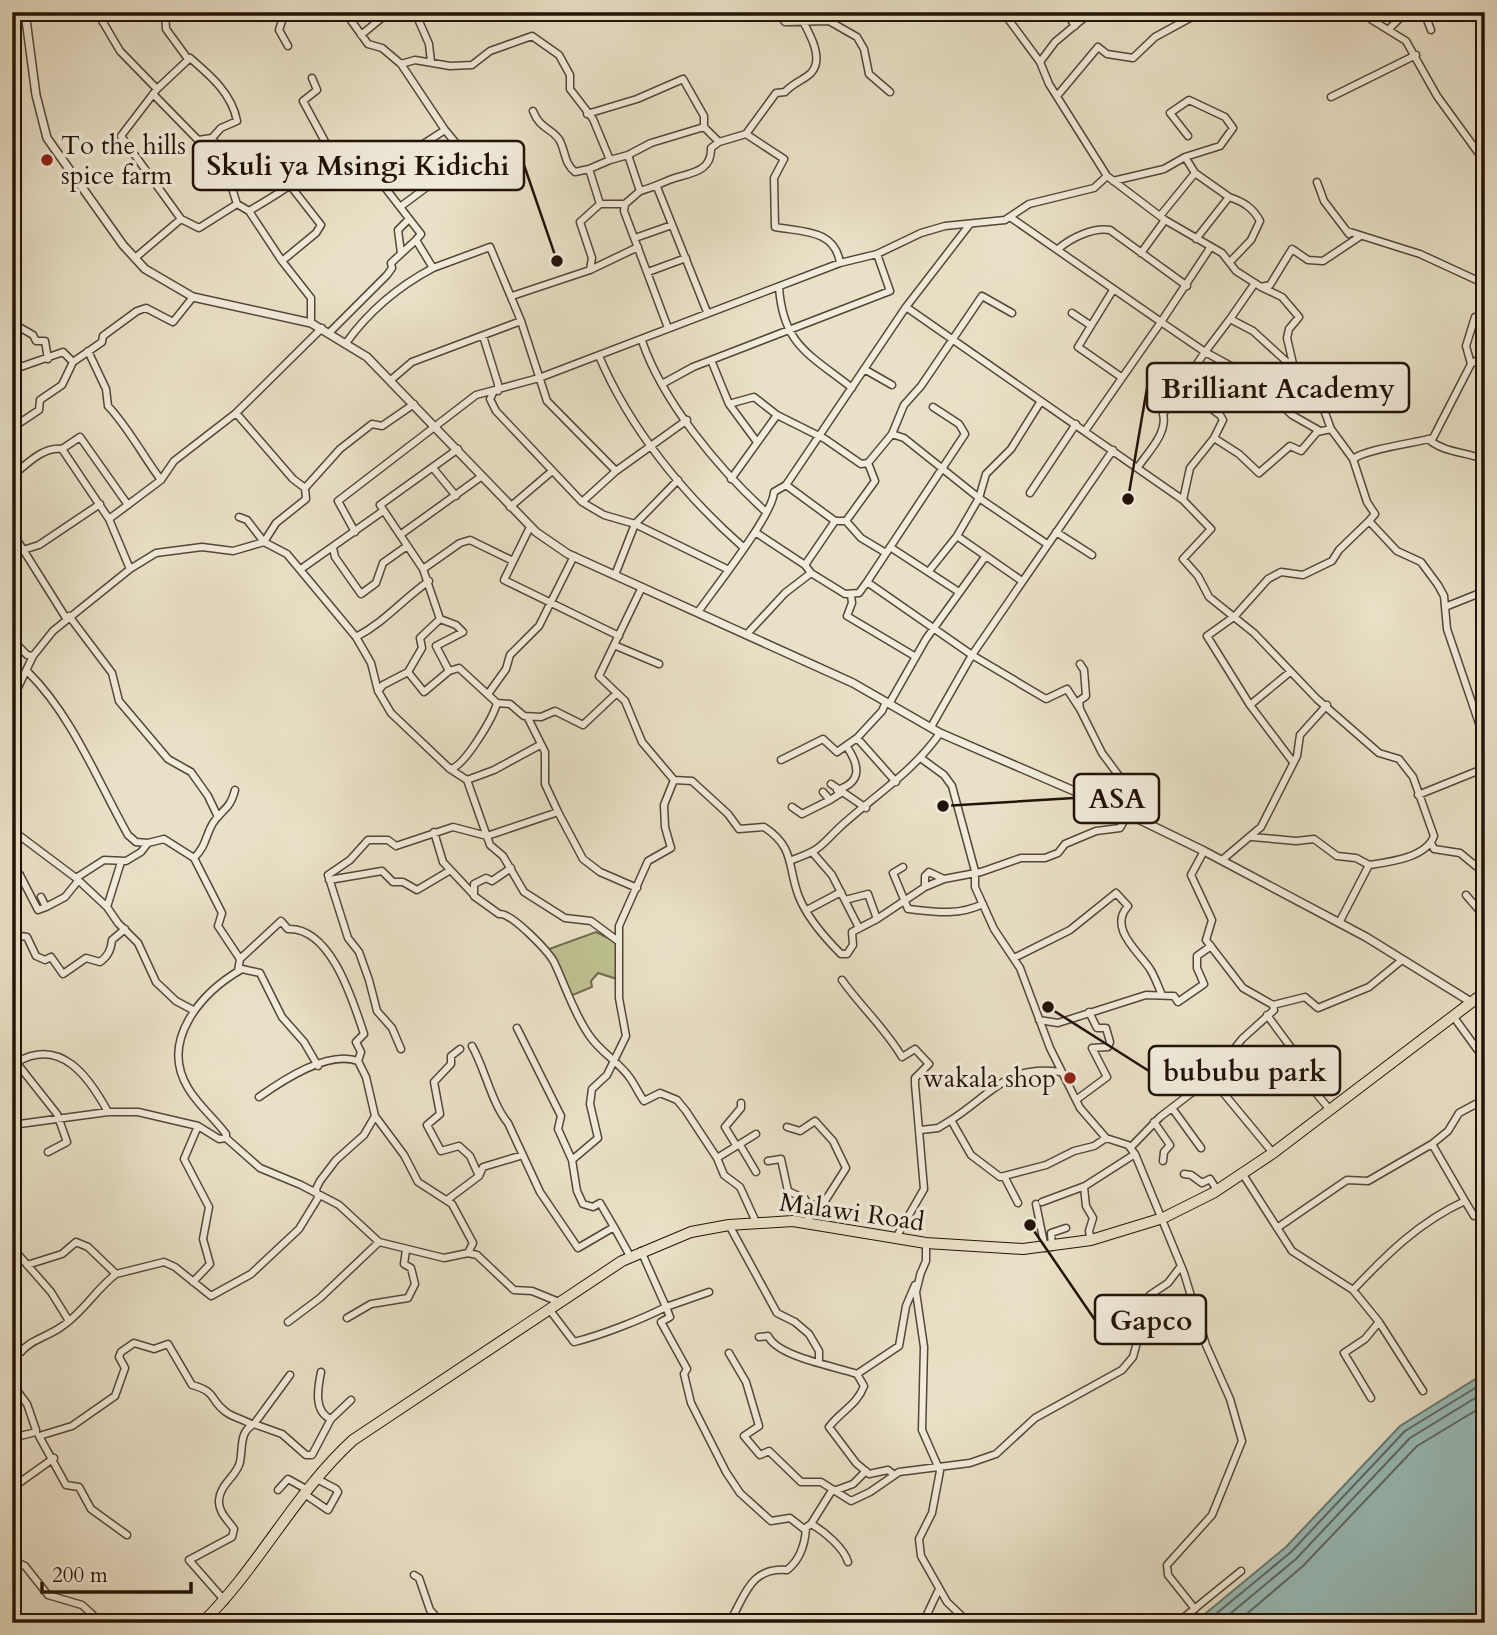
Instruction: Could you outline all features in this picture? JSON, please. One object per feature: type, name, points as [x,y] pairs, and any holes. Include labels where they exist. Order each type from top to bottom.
[{"type":"main road","name":"Malawi Road","points":[[202,1623],[225,1601],[315,1478],[354,1440],[630,1256],[691,1232],[756,1222],[809,1223],[926,1243],[986,1249],[1048,1247],[1091,1240],[1163,1218],[1217,1190],[1273,1153],[1485,992]]},
{"type":"street","points":[[25,12],[36,96],[47,138],[145,269],[192,297],[311,323],[368,357],[436,425],[530,527],[574,556],[853,683],[940,733],[1130,815],[1204,851],[1339,923],[1471,1002]]},
{"type":"street","points":[[98,13],[120,51],[198,140],[212,138],[217,131],[237,121],[234,106],[223,88],[188,59],[166,29],[165,12]]},
{"type":"street","points":[[275,12],[282,21],[279,30],[288,46]]},
{"type":"street","points":[[345,12],[369,44],[382,48],[401,64],[445,130],[470,160],[439,178],[400,207]]},
{"type":"street","points":[[361,35],[388,12]]},
{"type":"street","points":[[415,12],[429,44],[431,62]]},
{"type":"street","points":[[778,12],[785,22],[802,24],[829,21],[857,37],[864,49],[869,74],[890,92]]},
{"type":"street","points":[[590,270],[592,258],[580,222],[600,204],[625,204],[640,191],[697,173],[711,157],[711,148],[719,142],[746,135],[776,93],[785,92],[793,82],[814,70],[818,52],[798,12]]},
{"type":"street","points":[[1003,12],[1040,62],[1057,96],[1110,178],[1163,218],[1230,262],[1236,271],[1282,297],[1299,317],[1289,329],[1287,338],[1293,352],[1294,369]]},
{"type":"street","points":[[1066,12],[1075,26]]},
{"type":"street","points":[[1040,62],[1055,42],[1091,12]]},
{"type":"street","points":[[1057,96],[1098,47],[1107,54],[1133,58],[1155,37],[1188,15],[1200,12]]},
{"type":"street","points":[[1366,12],[1372,20],[1406,41],[1436,95],[1485,162]]},
{"type":"street","points":[[1424,12],[1431,30]]},
{"type":"street","points":[[1389,29],[1401,17]]},
{"type":"street","points":[[401,64],[415,60],[450,66],[472,65],[490,51],[532,36],[559,55],[570,75],[570,89],[593,119],[610,160]]},
{"type":"street","points":[[1331,97],[1416,55]]},
{"type":"street","points":[[188,59],[155,91],[124,130],[121,138],[181,219],[199,228],[237,204]]},
{"type":"street","points":[[249,211],[323,158],[329,149],[303,101],[317,90],[312,78]]},
{"type":"street","points":[[587,114],[638,99],[683,79],[704,116],[704,127],[719,142]]},
{"type":"street","points":[[355,532],[338,501],[476,395],[496,392],[642,341],[707,312],[840,263],[877,254],[922,233],[1010,217],[1029,204],[1094,188],[1110,178],[1164,169],[1185,157],[1224,144],[1233,128],[1226,117],[1189,100],[1170,113],[1188,136]]},
{"type":"street","points":[[533,111],[541,126],[560,142],[569,167],[575,172],[628,155],[651,143],[704,127]]},
{"type":"street","points":[[330,332],[387,275],[392,268],[391,263],[421,234],[383,185],[379,168],[395,162],[445,130]]},
{"type":"street","points":[[746,135],[784,159],[774,178],[775,227],[823,234],[832,243],[840,263]]},
{"type":"street","points":[[212,138],[240,177],[231,185],[237,204],[249,211],[282,261],[311,298],[311,323]]},
{"type":"street","points":[[628,155],[640,191]]},
{"type":"street","points":[[1185,157],[1195,173],[1229,198],[1244,202],[1260,221],[1251,240],[1230,262]]},
{"type":"street","points":[[589,169],[600,204]]},
{"type":"street","points":[[1141,253],[1195,173]]},
{"type":"street","points":[[1317,183],[1324,201],[1357,239]]},
{"type":"street","points":[[282,261],[316,233],[321,225],[289,184]]},
{"type":"street","points":[[657,187],[707,312]]},
{"type":"street","points":[[1196,239],[1229,198]]},
{"type":"street","points":[[625,204],[624,211],[668,328]]},
{"type":"street","points":[[1010,217],[1205,352],[1253,378],[1292,415],[1320,431]]},
{"type":"street","points":[[135,258],[181,219]]},
{"type":"street","points":[[401,253],[398,230],[409,219]]},
{"type":"street","points":[[698,612],[755,532],[774,492],[786,485],[906,307],[970,224]]},
{"type":"street","points":[[635,238],[672,225]]},
{"type":"street","points":[[1058,249],[1073,238],[1105,229],[1187,286]]},
{"type":"street","points":[[1138,467],[1160,435],[1165,424],[1163,414],[1205,352],[1258,285],[1270,285],[1293,249],[1308,260],[1323,261],[1364,234],[1420,254],[1485,284]]},
{"type":"street","points":[[416,240],[433,268]]},
{"type":"street","points":[[346,343],[357,327],[397,290],[433,268],[490,247],[512,296],[547,401],[616,471]]},
{"type":"street","points":[[512,296],[590,270],[638,247]]},
{"type":"street","points":[[1085,431],[1187,286],[1210,248]]},
{"type":"street","points":[[662,384],[711,360],[890,290],[877,254]]},
{"type":"street","points":[[649,272],[686,258]]},
{"type":"street","points":[[779,286],[788,331],[806,351],[852,388]]},
{"type":"street","points":[[1113,290],[1078,347],[1121,377]]},
{"type":"street","points":[[729,404],[754,397],[777,415],[820,436],[847,457],[861,464],[867,463],[892,434],[904,405],[921,386],[982,296],[1013,313]]},
{"type":"street","points":[[12,428],[39,410],[40,400],[62,385],[73,362],[137,310],[146,307],[173,322],[192,297]]},
{"type":"street","points":[[906,307],[1183,500],[1211,529],[1183,559],[1198,576],[1209,597],[1235,616],[1290,672],[1378,752],[1399,760],[1413,778],[1434,836],[1434,849],[1460,853],[1477,867],[1485,867]]},
{"type":"street","points":[[1072,313],[1090,325]]},
{"type":"street","points":[[1471,364],[1466,341],[1475,317],[1485,315]]},
{"type":"street","points":[[1230,318],[1264,340],[1294,369],[1312,380],[1331,429],[1353,459],[1367,502],[1375,514],[1339,550],[1332,561],[1303,575],[1280,572],[1268,579],[1235,616],[1207,636],[1251,705],[1293,762]]},
{"type":"street","points":[[392,379],[412,362],[521,321]]},
{"type":"street","points":[[12,323],[33,335],[36,341],[45,341],[48,359]]},
{"type":"street","points":[[109,519],[161,480],[174,461],[236,413],[322,328]]},
{"type":"street","points":[[483,336],[498,384],[490,399],[496,411],[582,502],[604,515],[635,524],[727,569]]},
{"type":"street","points":[[642,341],[651,367],[687,420],[731,480],[766,512]]},
{"type":"street","points":[[88,351],[106,389],[108,407],[119,418],[127,434],[161,480]]},
{"type":"street","points":[[12,369],[63,352],[73,362]]},
{"type":"street","points":[[1353,459],[1361,453],[1380,452],[1433,438],[1471,364],[1485,355]]},
{"type":"street","points":[[599,356],[623,406],[652,446],[700,509],[743,547]]},
{"type":"street","points":[[711,360],[729,404],[757,442]]},
{"type":"street","points":[[864,369],[892,385]]},
{"type":"street","points":[[1183,388],[1222,418],[1214,438],[1190,468],[1183,500]]},
{"type":"street","points":[[929,571],[957,536],[979,498],[986,474],[1011,449],[1041,401]]},
{"type":"street","points":[[304,488],[340,449],[372,424],[382,425],[415,404]]},
{"type":"street","points":[[755,532],[804,565],[811,573],[851,595],[859,593],[943,471],[965,434],[959,424],[933,407]]},
{"type":"street","points":[[12,701],[28,672],[33,656],[67,617],[130,569],[156,552],[202,547],[233,551],[264,542],[276,523],[306,499],[304,488],[293,479],[268,446],[264,448],[236,413]]},
{"type":"street","points":[[731,480],[777,415]]},
{"type":"street","points":[[582,502],[616,471],[687,420]]},
{"type":"street","points":[[1030,493],[1076,424]]},
{"type":"street","points":[[1214,438],[1239,454],[1259,473],[1290,446],[1301,451],[1320,431],[1331,429]]},
{"type":"street","points":[[892,434],[904,439],[979,498],[1048,544]]},
{"type":"street","points":[[12,476],[43,453],[54,448],[62,449],[80,437],[128,505]]},
{"type":"street","points":[[1428,439],[1444,450],[1461,451],[1485,460]]},
{"type":"street","points":[[62,449],[109,519],[130,569]]},
{"type":"street","points":[[449,671],[436,646],[463,632],[456,625],[440,619],[423,569],[380,505],[458,449]]},
{"type":"street","points":[[931,727],[972,655],[1113,450]]},
{"type":"street","points":[[846,522],[874,481],[867,463]]},
{"type":"street","points":[[433,468],[456,496]]},
{"type":"street","points":[[510,507],[551,472]]},
{"type":"street","points":[[400,535],[482,476]]},
{"type":"street","points":[[615,575],[635,524],[678,480]]},
{"type":"street","points":[[786,485],[835,521],[846,522],[861,538],[929,571],[959,592]]},
{"type":"street","points":[[23,550],[39,545],[100,504]]},
{"type":"street","points":[[301,569],[383,511]]},
{"type":"street","points":[[239,517],[247,520],[264,542],[287,554],[356,637],[371,663],[378,691],[391,713],[450,769],[467,780],[490,845],[503,856],[524,892],[565,918],[591,921],[618,941]]},
{"type":"street","points":[[804,565],[835,521]]},
{"type":"street","points":[[1369,522],[1397,551],[1421,562],[1438,585],[1445,607],[1447,629],[1485,741]]},
{"type":"street","points":[[530,527],[504,580],[619,636]]},
{"type":"street","points":[[1056,531],[1092,555]]},
{"type":"street","points":[[12,532],[67,617],[112,673],[119,701],[168,760],[191,772],[208,796],[218,817]]},
{"type":"street","points":[[957,536],[1022,581]]},
{"type":"street","points":[[423,569],[460,543],[470,540],[512,559]]},
{"type":"street","points":[[333,548],[335,557],[361,594],[376,583],[383,563],[407,546]]},
{"type":"street","points":[[488,694],[506,670],[510,656],[539,626],[574,556]]},
{"type":"street","points":[[781,760],[823,739],[836,752],[857,738],[883,711],[959,592],[985,557]]},
{"type":"street","points":[[747,634],[785,593],[811,573]]},
{"type":"street","points":[[356,637],[395,612],[407,596],[429,581]]},
{"type":"street","points":[[642,587],[599,676],[631,711],[642,742],[674,780],[692,781],[728,814],[738,830],[764,827],[787,849],[800,899],[841,954],[847,954],[853,945],[852,932],[868,926],[925,887],[944,879],[981,872],[1021,858],[1045,858],[1058,853],[1065,844],[1096,831],[1120,828],[1139,803],[1102,753],[1067,689],[1046,699],[972,655],[867,582]]},
{"type":"street","points":[[1445,607],[1485,591]]},
{"type":"street","points":[[851,595],[852,604],[847,615],[916,657]]},
{"type":"street","points":[[378,691],[383,685],[408,672],[422,648],[421,638],[440,619]]},
{"type":"street","points":[[12,639],[27,655],[33,656]]},
{"type":"street","points":[[614,645],[659,664]]},
{"type":"street","points":[[1080,664],[1084,670],[1086,696],[1079,701],[1080,709]]},
{"type":"street","points":[[408,672],[425,692],[449,671],[459,668],[497,703],[510,704],[528,718],[545,752],[545,784],[583,859],[600,872],[636,888]]},
{"type":"street","points":[[28,672],[43,686],[65,719],[128,835],[136,842],[148,843],[164,839],[194,858],[222,913],[218,926],[240,958],[239,971]]},
{"type":"street","points":[[1251,705],[1290,672]]},
{"type":"street","points":[[528,718],[555,711],[583,725],[617,693]]},
{"type":"street","points":[[450,769],[463,762],[489,723],[497,703]]},
{"type":"street","points":[[1252,837],[1261,827],[1297,756],[1300,735],[1327,705]]},
{"type":"street","points":[[792,860],[813,853],[866,808],[922,759],[940,733]]},
{"type":"street","points":[[857,738],[896,782]]},
{"type":"street","points":[[467,780],[494,770],[540,745]]},
{"type":"street","points":[[836,789],[846,787],[858,771],[858,764],[847,747]]},
{"type":"street","points":[[922,759],[944,775],[952,786],[975,871],[975,887],[994,929],[1014,958],[1060,1072],[1076,1100],[1106,1138],[1131,1147],[1135,1154],[1163,1218],[1206,1345],[1230,1399],[1242,1441],[1212,1516],[1167,1565],[1168,1575],[1195,1609]]},
{"type":"street","points":[[1418,795],[1485,768]]},
{"type":"street","points":[[572,1160],[598,1138],[590,1104],[592,1088],[607,1075],[626,1036],[619,998],[619,926],[648,860],[671,848],[665,827],[664,805],[674,780]]},
{"type":"street","points":[[792,807],[802,814],[830,800],[836,789]]},
{"type":"street","points":[[836,789],[866,808]]},
{"type":"street","points":[[194,858],[208,841],[211,825],[225,814],[235,790]]},
{"type":"street","points":[[823,792],[830,800]]},
{"type":"street","points":[[401,1049],[391,1028],[377,1011],[359,952],[348,938],[328,875],[350,860],[368,841],[388,840],[396,846],[453,827],[487,836],[558,812]]},
{"type":"street","points":[[12,830],[77,879],[107,907],[138,943],[156,982],[176,1001],[193,1010]]},
{"type":"street","points":[[434,832],[449,871],[474,896],[499,914],[505,913],[516,920],[548,953],[570,1005],[588,1034],[629,1077],[644,1101],[660,1093],[677,1100],[717,1158],[724,1175],[740,1187],[756,1222]]},
{"type":"street","points":[[1222,860],[1244,840],[1252,837],[1296,841],[1314,839],[1337,856],[1356,858],[1369,865],[1414,854],[1432,843]]},
{"type":"street","points":[[12,868],[20,875],[35,909],[46,907],[65,897],[77,879],[104,860],[121,862],[141,852],[148,843]]},
{"type":"street","points":[[1204,851],[1191,874],[1212,920],[1206,940],[1243,988],[1273,1005],[1305,997],[1318,1008],[1369,987],[1402,960]]},
{"type":"street","points":[[813,853],[841,892],[859,928]]},
{"type":"street","points":[[107,907],[121,862]]},
{"type":"street","points":[[1339,923],[1369,865]]},
{"type":"street","points":[[903,867],[892,873],[908,909],[951,913],[968,911],[983,904]]},
{"type":"street","points":[[474,896],[474,884],[486,878],[492,881],[510,868]]},
{"type":"street","points":[[329,880],[382,872],[393,883],[403,882],[417,890],[449,871]]},
{"type":"street","points":[[925,887],[925,876],[929,872],[944,879]]},
{"type":"street","points":[[807,910],[841,892]]},
{"type":"street","points":[[1014,958],[1070,930],[1116,893],[1128,906],[1122,917],[1123,934],[1152,973],[1161,995]]},
{"type":"street","points":[[845,900],[868,894],[877,919]]},
{"type":"street","points":[[1466,895],[1485,917]]},
{"type":"street","points":[[41,897],[46,907]]},
{"type":"street","points":[[240,958],[281,920],[288,929],[296,928],[313,937],[331,957],[349,989],[364,1034],[356,1042],[361,1052],[358,1060],[366,1077],[375,1116],[404,1155],[418,1182],[447,1200],[458,1213],[472,1240],[468,1253]]},
{"type":"street","points":[[12,934],[27,937],[36,956],[45,960],[51,957],[63,974],[86,958],[100,962],[106,958],[111,951],[113,940],[125,929]]},
{"type":"street","points":[[1039,1020],[1058,1023],[1133,998],[1174,996],[1178,1002],[1204,984],[1197,968],[1197,956],[1211,946]]},
{"type":"street","points":[[318,1066],[304,1042],[282,1017],[260,973],[250,968],[239,971],[203,997],[186,1023],[179,1049],[180,1071],[196,1101],[209,1112],[226,1138],[260,1168],[339,1205],[379,1242],[444,1258],[468,1253],[480,1258],[514,1290],[532,1291],[559,1302]]},
{"type":"street","points":[[842,980],[859,1004],[870,1012],[902,1057],[915,1049],[929,1064],[915,1078],[921,1130],[920,1168],[924,1189],[897,1236]]},
{"type":"street","points":[[1131,1147],[1154,1122],[1211,1078],[1266,1015],[1274,1010],[1273,1005]]},
{"type":"street","points":[[1076,1100],[1107,1077],[1092,1048],[1108,1047],[1110,1042],[1106,1028],[1097,1028],[1089,1012]]},
{"type":"street","points":[[1266,1015],[1308,1072],[1311,1087],[1330,1110]]},
{"type":"street","points":[[1452,1016],[1483,1055]]},
{"type":"street","points":[[517,1028],[561,1115],[558,1129],[572,1160],[577,1191],[583,1204],[593,1207],[600,1203],[630,1256]]},
{"type":"street","points":[[472,1046],[540,1192],[578,1248],[614,1227]]},
{"type":"street","points":[[460,1049],[451,1056],[451,1064],[434,1082],[440,1114],[426,1125],[441,1152],[459,1146],[470,1156],[479,1176]]},
{"type":"street","points":[[48,1152],[67,1142],[58,1119],[15,1059],[47,1052],[63,1057],[88,1078],[108,1112]]},
{"type":"street","points":[[259,1097],[293,1073],[347,1057],[358,1060]]},
{"type":"street","points":[[921,1130],[938,1128],[1007,1078],[1037,1069],[1060,1072]]},
{"type":"street","points":[[1211,1078],[1273,1153]]},
{"type":"street","points":[[1277,1227],[1347,1180],[1368,1181],[1432,1144],[1448,1131],[1459,1114],[1485,1099]]},
{"type":"street","points":[[741,1103],[741,1108],[725,1127],[754,1168],[781,1159],[788,1191],[805,1199],[809,1207],[809,1223]]},
{"type":"street","points":[[1172,1108],[1201,1148]]},
{"type":"street","points":[[12,1125],[108,1112],[138,1112],[198,1126],[219,1139],[226,1138]]},
{"type":"street","points":[[319,1196],[316,1189],[320,1181],[336,1160],[364,1135],[365,1128],[375,1116]]},
{"type":"street","points":[[951,1120],[971,1155],[996,1176],[1046,1165],[1074,1151],[1094,1146],[1106,1138]]},
{"type":"street","points":[[788,1127],[800,1131],[815,1121],[833,1142],[846,1168],[825,1200],[817,1207],[809,1207]]},
{"type":"street","points":[[1154,1122],[1170,1146],[1164,1153],[1163,1161]]},
{"type":"street","points":[[193,1282],[211,1264],[203,1239],[209,1207],[184,1159],[198,1126]]},
{"type":"street","points":[[717,1158],[756,1134]]},
{"type":"street","points":[[1432,1144],[1474,1216],[1485,1214]]},
{"type":"street","points":[[1048,1247],[1039,1203],[1084,1187],[1135,1154]]},
{"type":"street","points":[[447,1200],[479,1176],[483,1167],[523,1155]]},
{"type":"street","points":[[1242,1173],[1292,1251],[1353,1290],[1379,1322],[1423,1391]]},
{"type":"street","points":[[1184,1174],[1191,1175],[1202,1183],[1210,1179],[1217,1190]]},
{"type":"street","points":[[1004,1176],[1018,1203]]},
{"type":"street","points":[[1084,1187],[1086,1206],[1093,1218],[1089,1231],[1091,1240]]},
{"type":"street","points":[[12,1353],[23,1351],[25,1345],[84,1310],[116,1274],[164,1262],[211,1296],[241,1281],[299,1229],[319,1196]]},
{"type":"street","points":[[1353,1290],[1404,1237],[1441,1212],[1465,1201]]},
{"type":"street","points":[[729,1225],[777,1313],[795,1322],[809,1334],[820,1351],[819,1362]]},
{"type":"street","points":[[1048,1247],[1051,1233],[1066,1228]]},
{"type":"street","points":[[27,1265],[62,1254],[76,1242],[88,1247],[116,1274]]},
{"type":"street","points":[[288,1322],[313,1304],[379,1242]]},
{"type":"street","points":[[857,1374],[899,1346],[906,1306],[926,1261],[926,1243]]},
{"type":"street","points":[[347,1318],[371,1304],[408,1298],[415,1284],[411,1268],[404,1264],[406,1250]]},
{"type":"street","points":[[641,1251],[670,1317],[661,1322],[687,1369],[684,1374],[691,1403],[732,1481],[771,1521],[790,1518],[809,1526],[843,1551],[848,1562]]},
{"type":"street","points":[[16,1252],[51,1292],[69,1321]]},
{"type":"street","points":[[729,1353],[746,1382],[759,1426],[744,1436],[749,1446],[760,1455],[769,1451],[801,1482],[821,1482],[851,1501],[870,1492],[893,1474],[970,1463],[996,1454],[1035,1418],[1122,1370],[1133,1357],[1150,1295],[1168,1283],[1181,1266]]},
{"type":"street","points":[[921,1272],[916,1292],[924,1347],[920,1419],[940,1471],[933,1508],[919,1539],[920,1556],[939,1589],[969,1623]]},
{"type":"street","points":[[549,1309],[575,1342],[586,1341],[613,1327],[709,1292]]},
{"type":"street","points":[[1371,1398],[1344,1353],[1365,1339],[1379,1322]]},
{"type":"street","points":[[759,1337],[768,1336],[779,1350],[857,1374],[864,1386],[860,1395],[852,1406],[844,1408],[830,1427],[856,1463],[866,1471],[872,1474],[888,1471],[893,1474]]},
{"type":"street","points":[[12,1438],[72,1426],[116,1396],[125,1368],[119,1355],[127,1346],[139,1343],[154,1349],[169,1344],[192,1385],[208,1390],[226,1413],[282,1434],[306,1455],[312,1455],[331,1419],[351,1400]]},
{"type":"street","points":[[321,1372],[316,1391],[320,1410],[331,1419]]},
{"type":"street","points":[[225,1601],[189,1560],[232,1537],[234,1529],[222,1514],[219,1500],[224,1484],[239,1466],[242,1438],[290,1375]]},
{"type":"street","points":[[12,1384],[27,1404],[37,1433],[54,1458],[66,1485],[79,1487],[91,1509],[127,1535]]},
{"type":"street","points":[[12,1488],[54,1458]]},
{"type":"street","points":[[729,1623],[742,1593],[756,1578],[773,1569],[788,1570],[793,1566],[804,1546],[809,1526],[833,1490],[853,1484],[866,1471]]},
{"type":"street","points":[[278,1490],[287,1479],[305,1491],[317,1505],[328,1510],[332,1508],[337,1489],[315,1478]]},
{"type":"street","points":[[12,1559],[25,1566],[48,1595],[82,1605],[93,1615],[96,1623]]},
{"type":"street","points":[[1177,1623],[1241,1571]]},
{"type":"street","points":[[414,1575],[419,1578],[430,1610],[442,1623]]},
{"type":"street","points":[[923,1623],[939,1589]]},
{"type":"green space","points":[[596,932],[616,942],[617,979],[598,973],[591,981],[592,987],[568,997],[549,949]]},
{"type":"water","points":[[1485,1373],[1485,1623],[1194,1623],[1286,1547],[1400,1426]]},
{"type":"place","name":"To the hills spice farm","points":[[47,160]]},
{"type":"place","name":"Skuli ya Msingi Kidichi","points":[[557,261]]},
{"type":"place","name":"Brilliant Academy","points":[[1128,499]]},
{"type":"place","name":"ASA","points":[[943,806]]},
{"type":"place","name":"bububu park","points":[[1048,1007]]},
{"type":"place","name":"wakala shop","points":[[1070,1078]]},
{"type":"place","name":"Gapco","points":[[1030,1225]]}]
